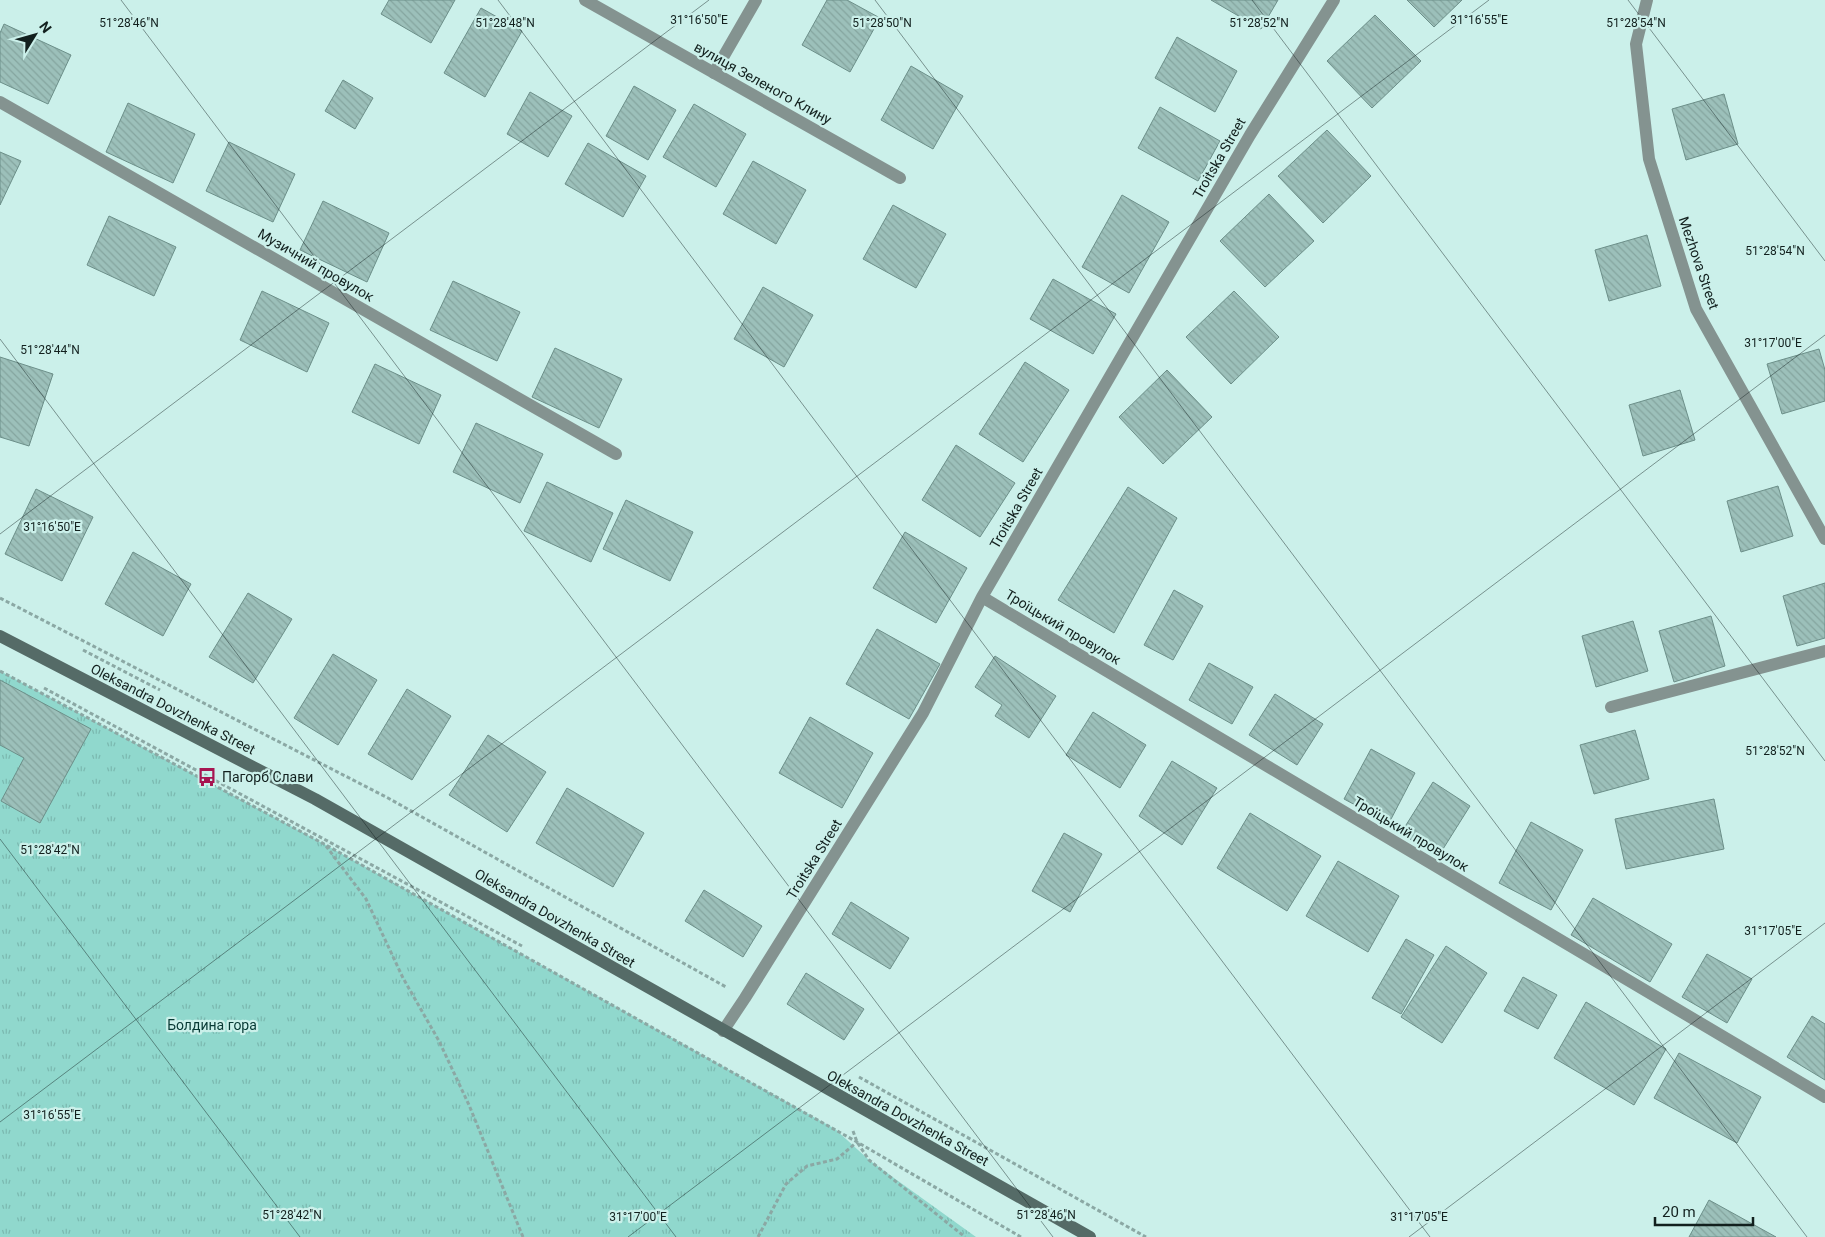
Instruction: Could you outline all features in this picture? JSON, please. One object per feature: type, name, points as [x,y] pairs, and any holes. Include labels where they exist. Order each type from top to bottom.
[{"type":"main road","name":"Oleksandra Dovzhenka Street","points":[[0,636],[315,799],[722,1031],[1090,1237]]},
{"type":"street","name":"вулиця Зеленого Клину","points":[[585,0],[900,178]]},
{"type":"street","points":[[714,73],[756,0]]},
{"type":"street","name":"Troitska Street","points":[[722,1031],[745,998],[923,713],[982,597],[1250,135],[1334,0]]},
{"type":"street","name":"Mezhova Street","points":[[1647,0],[1636,44],[1649,159],[1696,309],[1825,539]]},
{"type":"street","name":"Музичний провулок","points":[[0,102],[616,454]]},
{"type":"street","name":"Троїцький провулок","points":[[982,597],[1825,1097]]},
{"type":"street","points":[[1611,707],[1825,651]]},
{"type":"path","points":[[0,598],[388,798],[745,998]]},
{"type":"path","points":[[0,671],[326,845],[857,1142],[1021,1237]]},
{"type":"path","points":[[44,688],[526,948]]},
{"type":"path","points":[[326,845],[366,899],[403,978],[439,1041],[470,1105],[523,1237]]},
{"type":"path","points":[[852,1129],[857,1142],[869,1160],[966,1237]]},
{"type":"path","points":[[758,1237],[786,1184],[807,1166],[837,1159],[857,1142]]},
{"type":"green space","name":"Болдина гора","points":[[0,671],[326,845],[835,1129],[869,1160],[976,1237],[0,1237]]},
{"type":"building","points":[[389,0],[455,0],[431,43],[381,14]]},
{"type":"building","points":[[827,0],[847,0],[880,18],[850,72],[802,45]]},
{"type":"building","points":[[1211,0],[1278,0],[1261,29]]},
{"type":"building","points":[[1407,0],[1462,0],[1434,27]]},
{"type":"building","points":[[481,8],[522,31],[485,97],[444,73]]},
{"type":"building","points":[[1375,15],[1421,61],[1372,108],[1327,61]]},
{"type":"building","points":[[4,24],[71,55],[48,104],[0,82],[0,33]]},
{"type":"building","points":[[1177,37],[1237,71],[1215,112],[1155,78]]},
{"type":"building","points":[[911,66],[963,96],[933,149],[881,120]]},
{"type":"building","points":[[343,80],[373,98],[355,129],[325,111]]},
{"type":"building","points":[[634,86],[676,110],[648,160],[606,136]]},
{"type":"building","points":[[530,92],[572,116],[548,157],[507,134]]},
{"type":"building","points":[[1724,94],[1738,144],[1686,160],[1672,109]]},
{"type":"building","points":[[128,103],[195,134],[173,183],[106,152]]},
{"type":"building","points":[[694,104],[746,134],[716,187],[663,157]]},
{"type":"building","points":[[1160,107],[1220,141],[1198,181],[1138,148]]},
{"type":"building","points":[[1327,130],[1371,176],[1323,223],[1278,176]]},
{"type":"building","points":[[229,142],[295,174],[273,222],[206,191]]},
{"type":"building","points":[[588,143],[646,176],[623,217],[565,184]]},
{"type":"building","points":[[0,152],[21,161],[0,205]]},
{"type":"building","points":[[753,161],[806,190],[776,244],[723,214]]},
{"type":"building","points":[[1269,194],[1314,241],[1265,287],[1220,241]]},
{"type":"building","points":[[1122,195],[1169,222],[1129,293],[1082,267]]},
{"type":"building","points":[[323,201],[389,233],[367,282],[300,250]]},
{"type":"building","points":[[893,205],[946,234],[916,288],[863,259]]},
{"type":"building","points":[[109,216],[176,247],[154,296],[87,265]]},
{"type":"building","points":[[1647,235],[1661,286],[1609,301],[1595,250]]},
{"type":"building","points":[[1053,279],[1116,314],[1093,354],[1030,319]]},
{"type":"building","points":[[453,281],[520,312],[497,361],[430,330]]},
{"type":"building","points":[[763,287],[813,315],[784,367],[734,339]]},
{"type":"building","points":[[262,291],[329,323],[307,372],[240,340]]},
{"type":"building","points":[[1234,291],[1279,337],[1231,384],[1186,337]]},
{"type":"building","points":[[555,348],[622,379],[599,428],[532,397]]},
{"type":"building","points":[[1819,349],[1825,370],[1825,401],[1782,414],[1767,364]]},
{"type":"building","points":[[0,357],[53,374],[29,446],[0,437]]},
{"type":"building","points":[[1025,362],[1069,390],[1023,462],[979,434]]},
{"type":"building","points":[[375,364],[441,395],[419,444],[352,412]]},
{"type":"building","points":[[1167,370],[1212,417],[1163,464],[1119,417]]},
{"type":"building","points":[[1680,390],[1695,440],[1643,456],[1629,405]]},
{"type":"building","points":[[476,423],[543,454],[520,503],[453,472]]},
{"type":"building","points":[[956,445],[1015,483],[980,537],[922,500]]},
{"type":"building","points":[[547,482],[613,513],[591,562],[524,531]]},
{"type":"building","points":[[1778,486],[1793,536],[1741,552],[1727,501]]},
{"type":"building","points":[[1128,487],[1177,518],[1114,633],[1058,600]]},
{"type":"building","points":[[36,489],[93,517],[62,581],[5,554]]},
{"type":"building","points":[[626,500],[693,532],[670,581],[603,549]]},
{"type":"building","points":[[905,532],[967,568],[936,623],[873,588]]},
{"type":"building","points":[[133,552],[191,584],[163,636],[105,604]]},
{"type":"building","points":[[1825,583],[1825,638],[1797,646],[1783,596]]},
{"type":"building","points":[[1174,590],[1203,606],[1173,660],[1144,645]]},
{"type":"building","points":[[248,593],[292,619],[253,683],[209,657]]},
{"type":"building","points":[[1711,616],[1725,666],[1674,682],[1659,631]]},
{"type":"building","points":[[1633,621],[1648,671],[1596,687],[1582,636]]},
{"type":"building","points":[[877,629],[940,664],[909,719],[846,684]]},
{"type":"building","points":[[333,654],[377,680],[338,745],[294,718]]},
{"type":"building","points":[[995,656],[1056,696],[1029,738],[995,716],[1002,705],[975,687]]},
{"type":"building","points":[[1209,663],[1253,687],[1232,724],[1189,700]]},
{"type":"building","points":[[0,680],[91,729],[40,823],[1,801],[24,758],[0,745]]},
{"type":"building","points":[[407,689],[451,716],[412,780],[368,754]]},
{"type":"building","points":[[1275,694],[1323,724],[1297,765],[1249,735]]},
{"type":"building","points":[[1093,712],[1146,745],[1120,788],[1066,755]]},
{"type":"building","points":[[810,717],[873,753],[842,808],[779,773]]},
{"type":"building","points":[[1635,730],[1649,779],[1594,794],[1580,745]]},
{"type":"building","points":[[488,735],[546,772],[507,832],[449,795]]},
{"type":"building","points":[[1371,749],[1415,773],[1389,823],[1344,799]]},
{"type":"building","points":[[1172,761],[1217,788],[1182,845],[1139,816]]},
{"type":"building","points":[[1433,782],[1470,806],[1438,857],[1401,833]]},
{"type":"building","points":[[567,788],[644,833],[613,887],[536,843]]},
{"type":"building","points":[[1714,799],[1724,849],[1626,869],[1615,819]]},
{"type":"building","points":[[1250,813],[1321,856],[1287,911],[1217,868]]},
{"type":"building","points":[[1531,822],[1583,850],[1551,910],[1499,883]]},
{"type":"building","points":[[1064,833],[1102,854],[1070,912],[1032,891]]},
{"type":"building","points":[[1338,861],[1399,896],[1368,952],[1306,916]]},
{"type":"building","points":[[704,890],[762,926],[743,957],[685,921]]},
{"type":"building","points":[[1593,898],[1672,944],[1650,982],[1571,935]]},
{"type":"building","points":[[851,902],[909,938],[890,969],[832,934]]},
{"type":"building","points":[[1406,939],[1434,955],[1401,1014],[1372,998]]},
{"type":"building","points":[[1446,946],[1487,973],[1442,1043],[1401,1017]]},
{"type":"building","points":[[1707,954],[1752,979],[1727,1023],[1682,997]]},
{"type":"building","points":[[806,973],[864,1009],[844,1040],[787,1004]]},
{"type":"building","points":[[1523,977],[1557,995],[1538,1029],[1504,1011]]},
{"type":"building","points":[[1586,1002],[1666,1049],[1634,1105],[1554,1058]]},
{"type":"building","points":[[1812,1016],[1825,1024],[1825,1080],[1787,1057]]},
{"type":"building","points":[[1679,1053],[1761,1097],[1737,1143],[1654,1098]]},
{"type":"building","points":[[1709,1200],[1776,1237],[1689,1237]]},
{"type":"place","name":"Пагорб Слави","points":[[207,777]]}]
